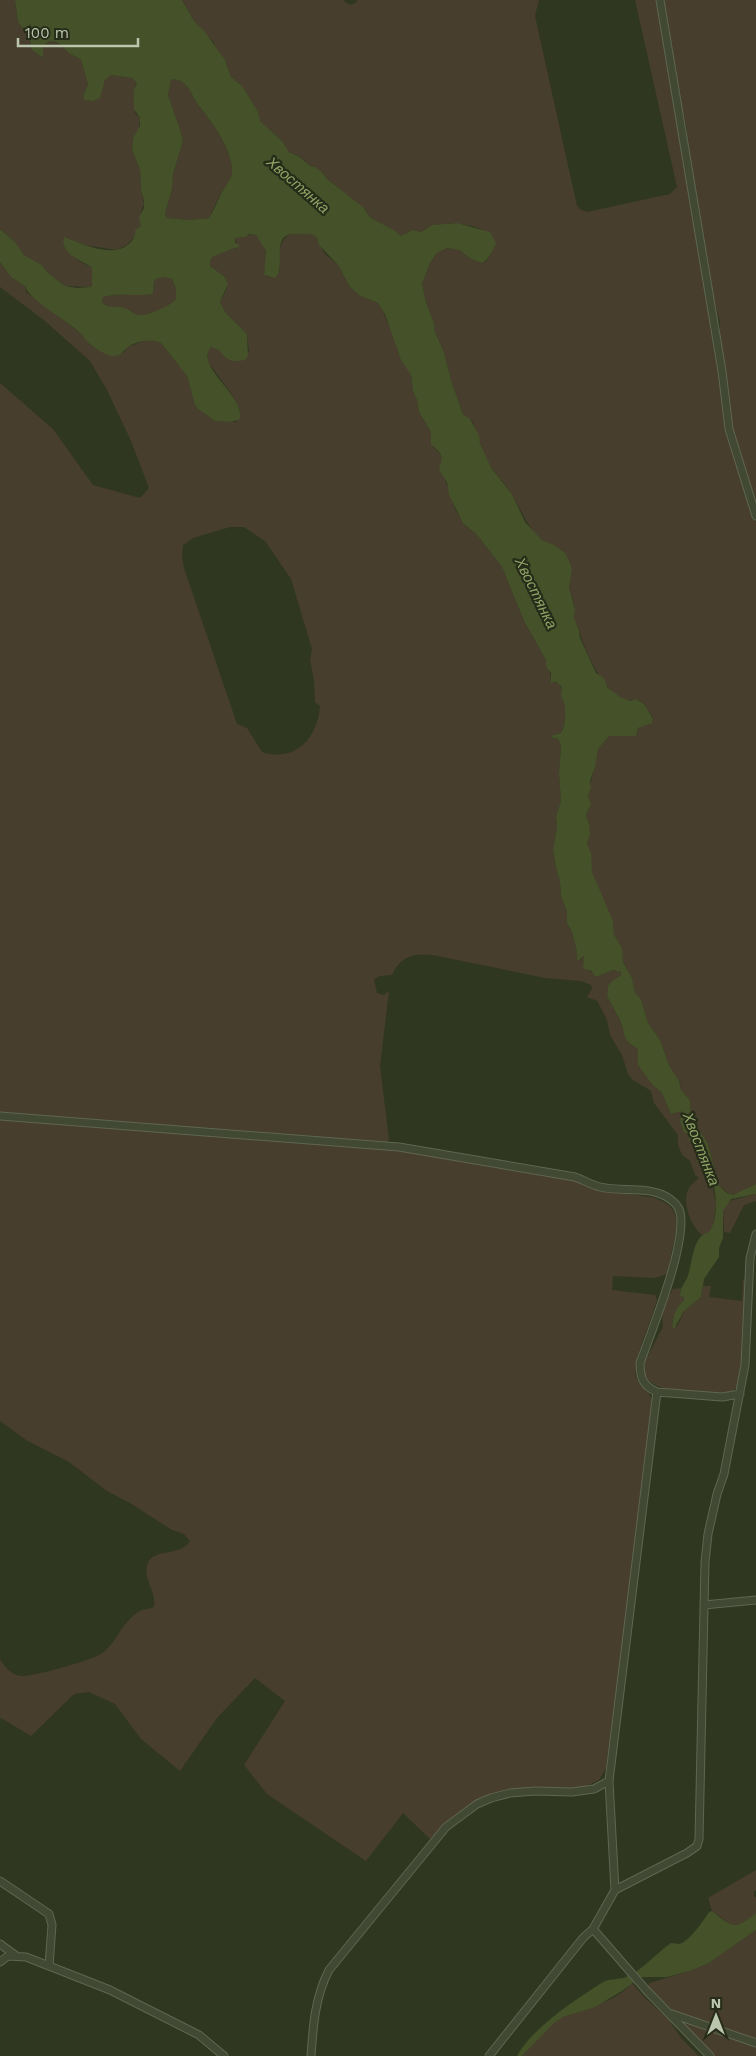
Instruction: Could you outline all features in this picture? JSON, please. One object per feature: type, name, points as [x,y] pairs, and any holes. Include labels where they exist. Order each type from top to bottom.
[{"type":"street","points":[[660,0],[722,371],[729,429],[756,516]]},
{"type":"street","points":[[0,1116],[399,1147],[575,1177],[600,1187],[664,1195],[678,1207],[680,1213],[678,1243],[675,1260],[640,1363],[640,1375],[650,1389],[657,1392],[722,1397],[740,1394]]},
{"type":"street","points":[[616,1890],[687,1854],[696,1846],[699,1839],[705,1562],[708,1534],[717,1494],[724,1474],[745,1365],[750,1258],[756,1234]]},
{"type":"street","points":[[489,2056],[583,1938],[594,1929],[616,1890],[609,1781],[657,1392]]},
{"type":"street","points":[[704,1604],[756,1600]]},
{"type":"street","points":[[311,2056],[315,2010],[320,1987],[329,1970],[446,1827],[477,1804],[491,1798],[522,1791],[572,1792],[594,1789],[609,1781]]},
{"type":"street","points":[[0,1881],[49,1914],[52,1925],[50,1966]]},
{"type":"street","points":[[594,1929],[623,1965],[710,2056]]},
{"type":"street","points":[[0,1944],[15,1955]]},
{"type":"street","points":[[0,1962],[8,1956],[26,1957],[110,1990],[199,2035],[224,2056]]},
{"type":"street","points":[[670,2013],[756,2043]]},
{"type":"shaded area","points":[[0,0],[15,0],[18,22],[30,39],[32,50],[43,58],[45,44],[53,42],[59,44],[81,60],[88,84],[83,96],[84,100],[93,101],[105,80],[111,75],[132,78],[137,83],[135,86],[135,113],[140,118],[139,129],[133,138],[132,150],[140,170],[144,204],[141,212],[141,226],[127,245],[116,250],[85,245],[70,239],[64,247],[79,261],[92,268],[93,282],[90,287],[65,286],[47,272],[42,265],[23,255],[15,242],[0,229]]},
{"type":"shaded area","points":[[182,0],[343,0],[350,5],[357,2],[357,0],[539,0],[535,16],[577,206],[587,212],[670,194],[677,187],[635,0],[658,0],[727,429],[756,523],[756,1184],[742,1192],[731,1195],[719,1186],[708,1144],[691,1116],[690,1100],[681,1090],[680,1083],[669,1065],[660,1040],[648,1023],[641,999],[635,993],[632,978],[622,960],[622,951],[614,935],[613,923],[591,870],[591,854],[587,843],[589,824],[586,815],[590,806],[588,796],[598,749],[609,736],[637,734],[638,728],[653,721],[653,718],[645,705],[636,699],[626,700],[608,687],[592,663],[574,619],[575,608],[569,586],[571,570],[569,560],[562,551],[543,540],[534,532],[511,493],[489,463],[480,445],[472,421],[463,414],[426,302],[422,284],[430,263],[437,253],[447,248],[459,250],[471,259],[482,263],[486,262],[494,247],[481,229],[473,226],[453,223],[428,227],[421,232],[412,230],[401,236],[394,230],[371,218],[366,210],[327,179],[322,172],[310,166],[301,157],[289,152],[279,138],[259,121],[258,112],[241,85],[231,77],[225,60],[215,48],[214,43],[194,21]]},
{"type":"shaded area","points":[[662,0],[756,0],[756,506],[732,433],[720,346],[720,322],[709,280],[686,141],[687,129],[678,93]]},
{"type":"shaded area","points":[[174,79],[184,83],[190,90],[221,138],[230,156],[232,175],[219,196],[209,218],[189,220],[167,218],[165,214],[172,189],[173,174],[183,141],[168,95],[171,80]]},
{"type":"shaded area","points":[[293,233],[309,233],[315,235],[324,253],[338,265],[350,287],[360,296],[378,303],[381,307],[411,375],[419,412],[431,432],[433,447],[442,455],[444,476],[455,509],[465,525],[477,535],[502,567],[524,621],[546,660],[551,683],[558,683],[561,687],[565,707],[563,728],[561,733],[553,735],[552,739],[558,739],[561,745],[559,774],[561,801],[556,816],[557,827],[553,850],[561,896],[567,912],[567,923],[572,932],[577,952],[577,960],[579,961],[584,956],[583,964],[598,976],[613,970],[621,972],[621,975],[609,985],[607,996],[621,1022],[625,1038],[638,1049],[638,1065],[662,1093],[671,1114],[682,1110],[682,1129],[689,1135],[690,1140],[701,1149],[697,1162],[711,1177],[716,1205],[713,1226],[709,1232],[702,1235],[691,1220],[686,1202],[689,1188],[699,1178],[695,1175],[690,1161],[682,1155],[678,1145],[678,1135],[654,1103],[651,1091],[633,1080],[628,1074],[622,1055],[610,1035],[607,1020],[601,1008],[597,1001],[587,997],[592,989],[591,985],[581,981],[545,978],[433,955],[414,955],[409,957],[400,964],[392,975],[380,976],[374,979],[377,993],[384,995],[389,991],[380,1066],[389,1140],[386,1144],[400,1149],[575,1180],[598,1189],[655,1198],[668,1204],[675,1213],[677,1227],[667,1274],[655,1278],[613,1276],[612,1290],[655,1295],[657,1300],[640,1350],[636,1369],[637,1380],[653,1402],[606,1768],[599,1780],[584,1787],[570,1789],[524,1788],[475,1802],[457,1814],[430,1839],[403,1813],[366,1861],[267,1794],[244,1765],[285,1701],[255,1678],[217,1718],[180,1771],[141,1739],[115,1704],[89,1692],[74,1694],[31,1736],[0,1719],[0,1659],[11,1672],[25,1676],[47,1672],[101,1654],[134,1615],[142,1610],[154,1607],[153,1595],[146,1572],[152,1557],[181,1549],[190,1541],[184,1534],[172,1530],[130,1503],[107,1491],[69,1462],[26,1440],[0,1421],[0,383],[53,429],[93,485],[140,498],[149,488],[131,441],[107,390],[90,361],[45,321],[0,287],[0,262],[11,277],[25,286],[26,292],[78,331],[92,346],[107,354],[112,356],[124,352],[128,347],[146,340],[156,340],[161,343],[187,376],[195,405],[198,409],[215,421],[236,422],[240,411],[233,396],[208,362],[208,350],[211,347],[216,348],[231,361],[249,352],[247,334],[226,313],[220,302],[227,288],[224,276],[210,266],[211,258],[237,248],[235,238],[254,234],[259,238],[264,247],[266,262],[264,273],[270,277],[280,270],[280,248],[288,235]],"holes":[[[230,527],[244,527],[265,541],[291,579],[312,649],[310,660],[314,680],[315,702],[320,706],[318,717],[315,728],[303,745],[285,754],[262,752],[247,728],[237,724],[184,568],[183,545],[193,538]]]},
{"type":"shaded area","points":[[163,277],[172,279],[176,289],[176,299],[159,311],[139,315],[125,309],[110,307],[102,302],[103,297],[109,296],[153,294],[154,280]]},
{"type":"shaded area","points":[[756,1194],[756,1201],[744,1205],[730,1233],[724,1232],[723,1210],[729,1201]]},
{"type":"shaded area","points":[[747,1279],[747,1321],[740,1383],[735,1389],[726,1394],[674,1390],[655,1385],[648,1380],[644,1373],[644,1363],[663,1327],[662,1308],[673,1289],[681,1288],[680,1293],[684,1297],[684,1301],[677,1308],[672,1322],[677,1327],[684,1311],[701,1297],[703,1286],[711,1286],[709,1297],[742,1301],[743,1280]]},
{"type":"shaded area","points":[[756,1870],[756,1890],[754,1896],[756,1898],[756,1913],[740,1925],[730,1924],[712,1911],[708,1898]]},
{"type":"shaded area","points":[[756,1930],[756,2043],[669,2012],[648,1987],[649,1983],[690,1971],[709,1963]]},
{"type":"shaded area","points":[[632,1983],[668,2019],[682,2039],[699,2056],[522,2056],[557,2020],[616,1997]]},
{"type":"shaded area","points":[[675,2018],[756,2046],[756,2056],[709,2056]]},
{"type":"water","name":"Хвостянка","points":[[15,0],[182,0],[194,21],[205,32],[225,60],[231,77],[246,92],[258,112],[260,121],[282,141],[289,152],[322,172],[327,179],[363,207],[371,218],[394,230],[401,236],[412,230],[421,232],[432,225],[457,223],[490,232],[496,243],[489,257],[482,263],[471,259],[459,250],[447,248],[437,253],[430,263],[422,284],[426,302],[463,414],[470,419],[479,435],[480,444],[492,469],[512,494],[525,522],[542,540],[554,545],[565,553],[569,560],[572,569],[569,587],[575,609],[574,618],[580,638],[596,673],[604,678],[607,687],[620,697],[630,701],[636,699],[645,705],[653,719],[652,723],[638,728],[636,736],[609,736],[598,749],[588,795],[591,804],[586,815],[589,824],[590,835],[587,843],[591,853],[592,872],[613,921],[614,935],[622,948],[623,962],[632,978],[635,993],[641,999],[648,1023],[660,1040],[669,1065],[679,1081],[681,1090],[690,1100],[691,1116],[708,1144],[719,1186],[727,1193],[733,1195],[756,1184],[756,1194],[731,1199],[723,1211],[723,1238],[719,1248],[719,1257],[704,1279],[701,1297],[684,1311],[674,1329],[673,1317],[676,1309],[684,1301],[684,1297],[680,1296],[682,1286],[689,1272],[696,1244],[703,1234],[709,1232],[714,1220],[716,1204],[714,1188],[709,1173],[698,1162],[697,1157],[700,1149],[690,1141],[687,1133],[683,1131],[680,1120],[682,1111],[671,1114],[662,1093],[652,1084],[638,1065],[638,1049],[625,1038],[621,1022],[607,996],[608,986],[621,975],[621,972],[613,970],[596,977],[590,970],[583,969],[584,956],[577,960],[572,932],[567,923],[567,912],[561,896],[553,850],[557,827],[556,816],[561,801],[559,774],[561,745],[558,739],[551,738],[553,735],[561,733],[564,725],[565,709],[561,696],[562,687],[556,682],[551,683],[551,673],[546,667],[546,660],[524,621],[502,567],[477,535],[463,523],[449,495],[447,482],[439,470],[441,456],[431,444],[431,432],[419,412],[411,375],[401,360],[385,314],[378,303],[360,296],[350,287],[338,265],[319,245],[317,238],[313,235],[289,235],[284,238],[280,250],[280,266],[275,278],[264,275],[266,251],[256,235],[250,234],[245,237],[235,238],[235,243],[239,247],[211,258],[210,266],[224,276],[228,284],[220,302],[226,313],[247,334],[248,356],[245,360],[232,361],[220,351],[211,347],[208,355],[209,363],[214,372],[235,400],[240,419],[231,422],[215,421],[198,409],[195,405],[187,376],[161,343],[157,341],[140,342],[128,347],[115,356],[104,353],[91,345],[78,331],[40,303],[28,292],[25,286],[11,277],[0,262],[0,229],[15,242],[24,255],[42,265],[47,272],[65,286],[77,288],[90,287],[92,285],[92,268],[68,252],[63,243],[64,237],[88,246],[114,250],[129,244],[134,238],[135,230],[141,226],[139,217],[144,208],[144,201],[141,190],[140,170],[132,150],[133,138],[140,126],[140,118],[134,109],[134,90],[137,83],[132,78],[111,75],[105,80],[100,98],[93,101],[84,100],[83,96],[88,84],[81,60],[70,54],[56,42],[45,44],[43,58],[32,50],[30,39],[18,22]],"holes":[[[174,79],[184,83],[190,90],[221,138],[230,156],[232,175],[209,218],[189,220],[167,218],[165,214],[172,189],[173,174],[183,141],[168,95],[171,80]],[[163,277],[172,279],[176,289],[176,299],[159,310],[139,315],[125,308],[110,307],[102,302],[103,297],[109,296],[153,294],[154,280]]]},
{"type":"water","points":[[712,1911],[734,1925],[743,1922],[756,1913],[756,1930],[709,1963],[690,1971],[667,1977],[641,1977],[595,2007],[563,2017],[554,2023],[522,2056],[517,2056],[533,2035],[568,2006],[603,1982],[631,1975],[671,1943],[679,1944],[683,1942],[696,1930],[709,1912]]}]
